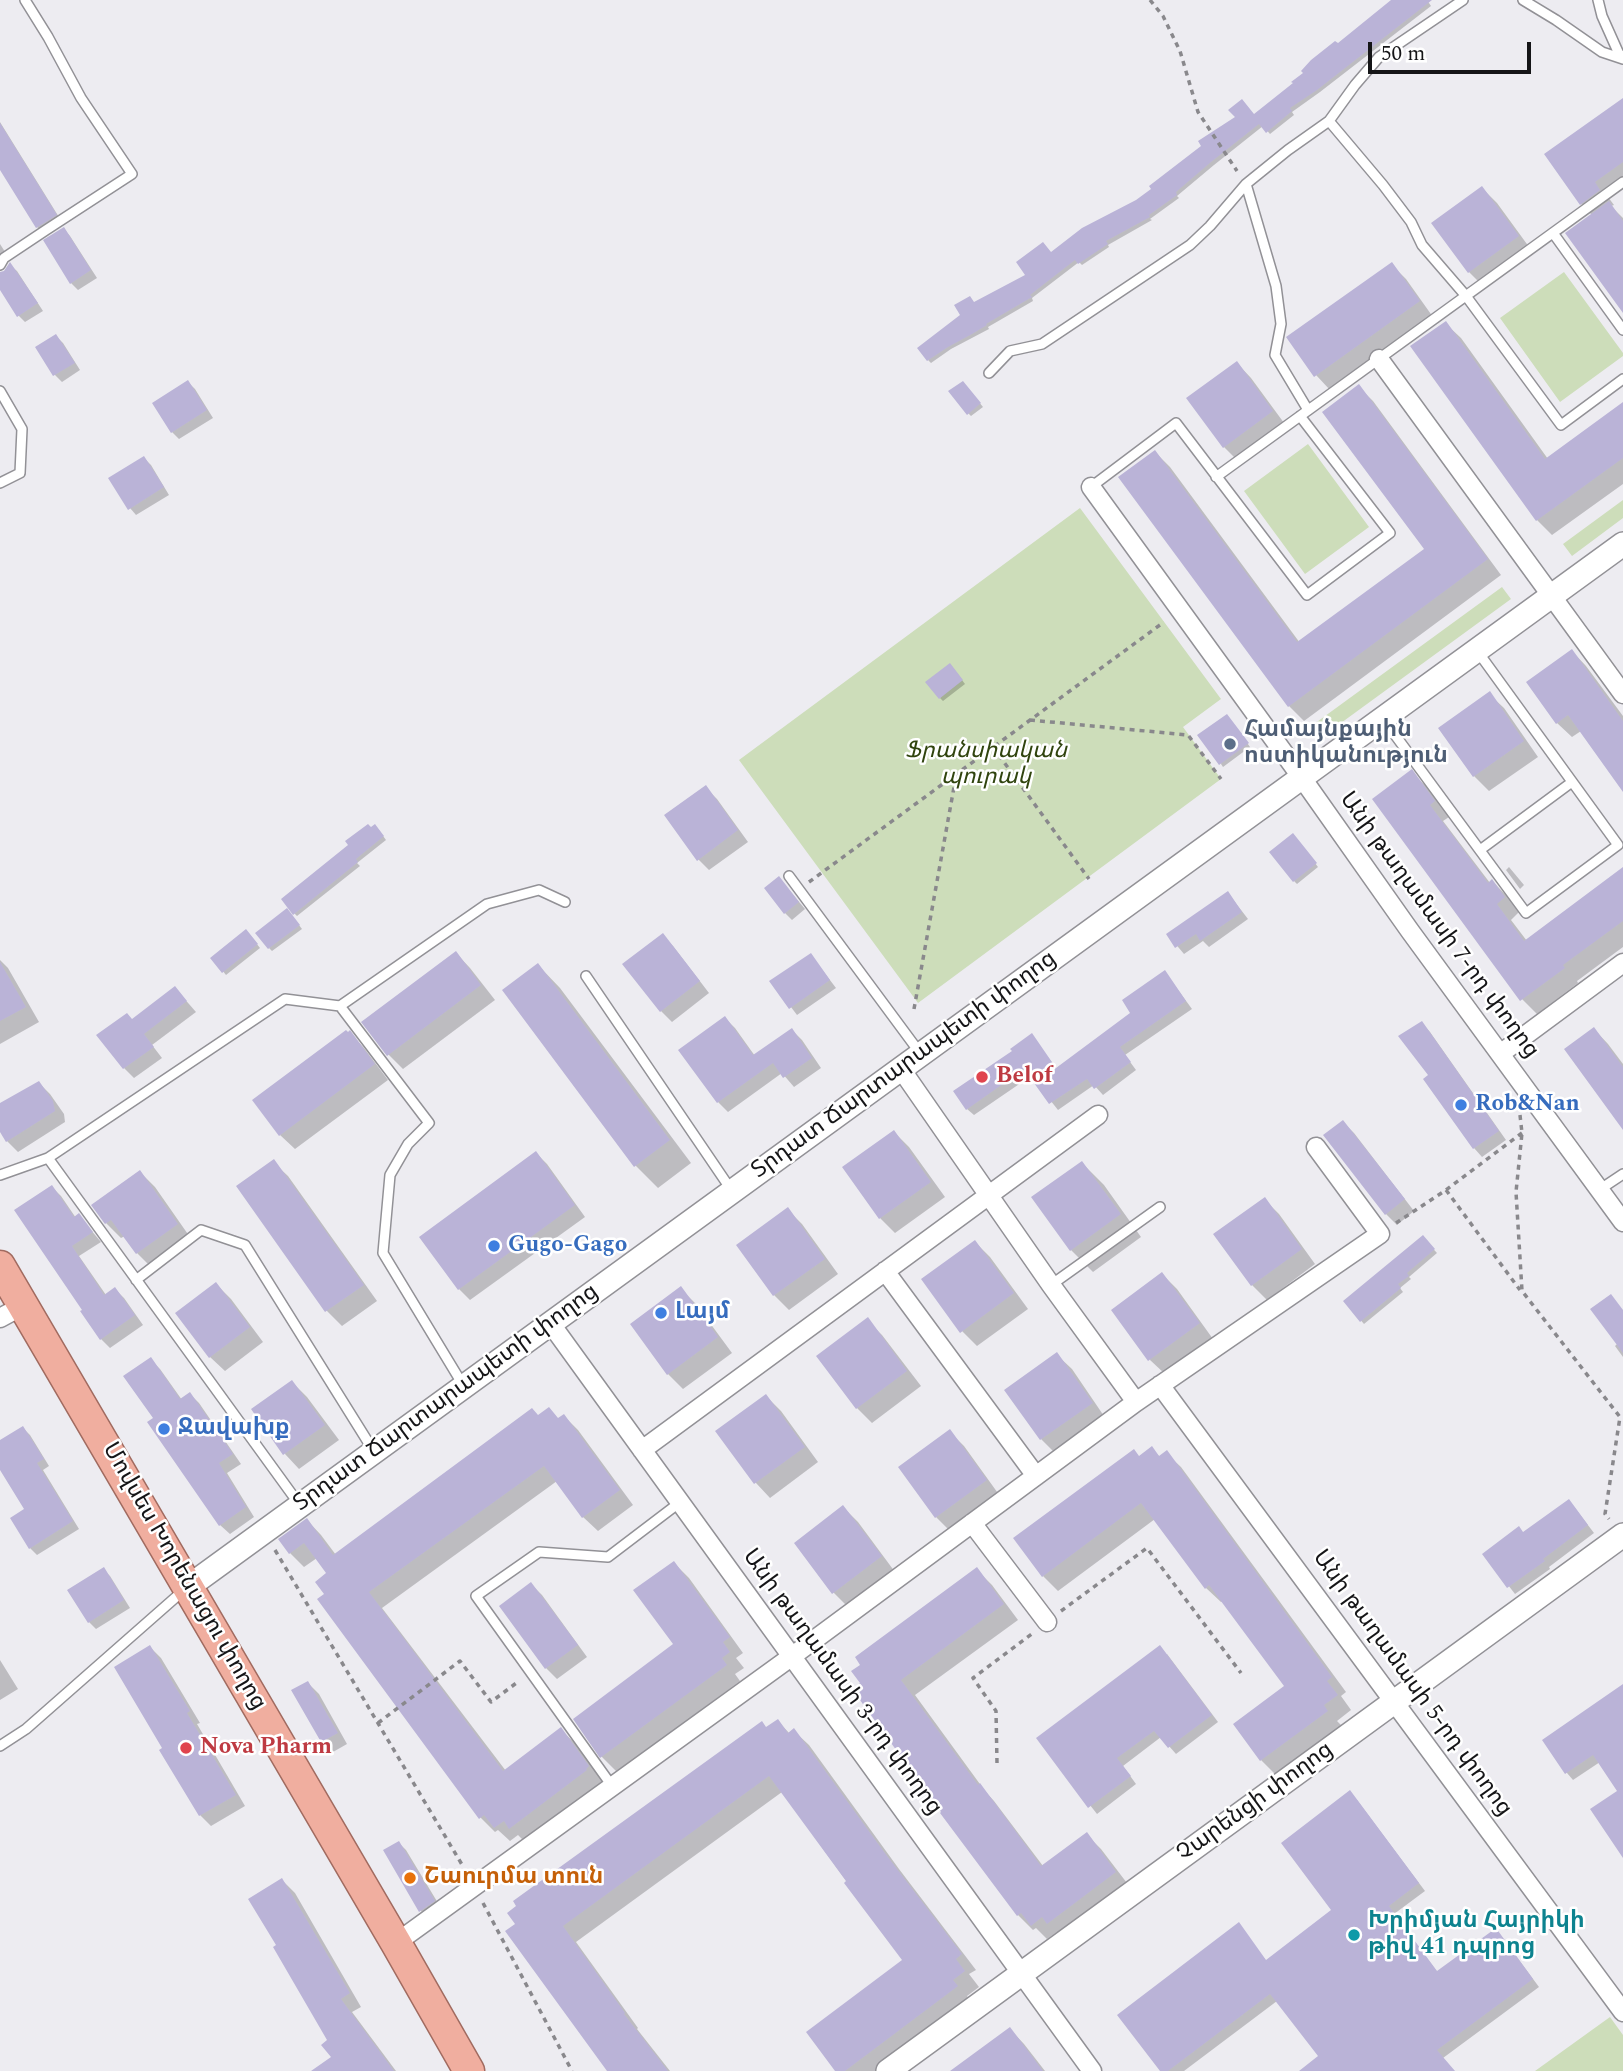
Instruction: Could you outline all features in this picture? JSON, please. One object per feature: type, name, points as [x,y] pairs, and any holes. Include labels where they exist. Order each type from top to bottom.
[{"type":"highway","name":"Մովսես Խորենացու փողոց","points":[[0,1266],[12,1312],[188,1587],[469,2071]]},
{"type":"street","points":[[1379,359],[1623,694]]},
{"type":"street","name":"Անի թաղամասի 7-րդ փողոց","points":[[1091,487],[1623,1222]]},
{"type":"street","name":"Տրդատ Ճարտարապետի փողոց","points":[[188,1587],[1623,544]]},
{"type":"street","points":[[1500,1054],[1623,963]]},
{"type":"street","points":[[901,1069],[1136,1402]]},
{"type":"street","points":[[642,1450],[1098,1115]]},
{"type":"street","points":[[397,1943],[1136,1402],[1380,1234],[1316,1147]]},
{"type":"street","points":[[885,1271],[1036,1476]]},
{"type":"street","name":"Անի թաղամասի 3-րդ փողոց","points":[[551,1324],[1092,2071]]},
{"type":"street","name":"Անի թաղամասի 5-րդ փողոց","points":[[1160,1385],[1623,2012]]},
{"type":"street","points":[[972,1523],[1047,1622]]},
{"type":"street","name":"Չարենցի փողոց","points":[[888,2071],[1623,1535]]},
{"type":"lane","points":[[0,265],[4,258],[132,174],[81,98],[25,0]]},
{"type":"lane","points":[[989,373],[1010,351],[1042,344],[1190,245],[1246,184],[1288,149],[1329,121],[1380,57],[1462,0]]},
{"type":"lane","points":[[1523,0],[1602,52],[1623,58]]},
{"type":"lane","points":[[1598,0],[1602,16],[1623,58]]},
{"type":"lane","points":[[1329,121],[1384,185],[1410,222],[1422,245],[1466,296],[1561,425],[1623,379]]},
{"type":"lane","points":[[1216,477],[1623,182]]},
{"type":"lane","points":[[1091,487],[1176,423],[1307,595],[1390,533],[1304,413],[1275,355],[1281,324],[1276,286],[1246,184]]},
{"type":"lane","points":[[1553,233],[1623,330]]},
{"type":"lane","points":[[0,391],[22,429],[19,473],[0,483]]},
{"type":"lane","points":[[1383,719],[1526,913],[1618,845],[1477,650]]},
{"type":"lane","points":[[1480,850],[1572,782]]},
{"type":"lane","points":[[789,876],[921,1054]]},
{"type":"lane","points":[[0,1175],[48,1158],[285,999],[340,1006],[487,904],[539,890],[565,902]]},
{"type":"lane","points":[[586,976],[732,1191]]},
{"type":"lane","points":[[340,1006],[429,1123],[408,1144],[390,1175],[383,1253],[463,1387]]},
{"type":"lane","points":[[48,1158],[300,1506]]},
{"type":"lane","points":[[1599,1190],[1623,1174]]},
{"type":"lane","points":[[1051,1285],[1160,1207]]},
{"type":"lane","points":[[136,1280],[201,1230],[245,1245],[374,1452]]},
{"type":"lane","points":[[612,1786],[476,1596],[539,1552],[608,1557],[679,1503]]},
{"type":"lane","points":[[0,1746],[26,1729],[188,1587]]},
{"type":"path","points":[[1150,0],[1163,16],[1180,51],[1198,112],[1246,184]]},
{"type":"path","points":[[799,890],[1180,610]]},
{"type":"path","points":[[1030,720],[1188,735],[1221,779]]},
{"type":"path","points":[[993,747],[1089,879]]},
{"type":"path","points":[[914,1009],[957,774]]},
{"type":"path","points":[[1519,1110],[1522,1133],[1516,1192],[1522,1291]]},
{"type":"path","points":[[1380,1234],[1446,1190],[1522,1133]]},
{"type":"path","points":[[1446,1190],[1621,1419],[1605,1514],[1623,1535]]},
{"type":"path","points":[[264,1532],[475,1886],[572,2071]]},
{"type":"path","points":[[997,1763],[996,1711],[973,1678],[1147,1548],[1241,1673]]},
{"type":"path","points":[[378,1723],[460,1661],[491,1702],[531,1672]]},
{"type":"green space","points":[[1564,272],[1623,356],[1560,402],[1500,318]]},
{"type":"green space","points":[[1308,444],[1369,527],[1305,574],[1244,491]]},
{"type":"green space","points":[[1623,500],[1623,518],[1572,556],[1563,544]]},
{"type":"green space","name":"Ֆրանսիական պուրակ","points":[[1080,508],[1221,699],[1183,727],[1221,779],[918,1003],[739,760]]},
{"type":"green space","points":[[1502,587],[1511,599],[1319,739],[1310,727]]},
{"type":"green space","points":[[1610,2017],[1623,2035],[1623,2071],[1535,2071]]},
{"type":"building","points":[[1391,0],[1432,0],[1290,108],[1292,111],[1266,133],[1259,124],[1211,162],[1176,192],[1177,195],[1149,215],[1150,217],[1106,241],[1108,244],[1078,264],[1075,260],[1030,295],[1032,297],[927,361],[917,348],[960,315],[954,305],[970,296],[974,302],[1025,275],[1016,262],[1043,242],[1051,252],[1082,228],[1136,200],[1151,189],[1149,186],[1201,146],[1198,141],[1235,117],[1228,110],[1242,99],[1254,114],[1293,83],[1291,82],[1303,73],[1301,71],[1311,60],[1335,41],[1338,43]]},
{"type":"building","points":[[1623,98],[1623,162],[1595,182],[1600,190],[1580,205],[1544,154]]},
{"type":"building","points":[[0,123],[57,215],[36,228],[0,170]]},
{"type":"building","points":[[1482,186],[1519,236],[1468,273],[1431,223]]},
{"type":"building","points":[[1609,201],[1623,221],[1623,313],[1565,233]]},
{"type":"building","points":[[64,227],[91,270],[70,284],[43,240]]},
{"type":"building","points":[[10,262],[38,303],[17,317],[0,290],[0,272],[4,271]]},
{"type":"building","points":[[1392,262],[1420,301],[1314,377],[1286,337]]},
{"type":"building","points":[[1446,321],[1545,459],[1623,402],[1623,458],[1536,521],[1410,346]]},
{"type":"building","points":[[56,334],[75,363],[53,376],[35,347]]},
{"type":"building","points":[[1237,361],[1273,411],[1223,448],[1186,398]]},
{"type":"building","points":[[188,380],[207,410],[171,433],[152,403]]},
{"type":"building","points":[[963,381],[981,403],[967,415],[948,391]]},
{"type":"building","points":[[1359,384],[1488,559],[1288,707],[1118,477],[1155,450],[1297,642],[1424,549],[1322,412]]},
{"type":"building","points":[[144,456],[164,487],[128,510],[108,478]]},
{"type":"building","points":[[1572,649],[1623,721],[1623,792],[1568,715],[1556,724],[1526,682]]},
{"type":"building","points":[[950,663],[963,680],[939,699],[925,682]]},
{"type":"building","points":[[1490,691],[1524,741],[1473,777],[1438,728]]},
{"type":"building","points":[[1227,714],[1249,743],[1219,765],[1197,735]]},
{"type":"building","points":[[1412,769],[1435,801],[1430,805],[1488,883],[1492,879],[1505,897],[1497,904],[1524,941],[1623,867],[1623,921],[1520,1001],[1372,799]]},
{"type":"building","points":[[706,785],[738,830],[697,861],[664,815]]},
{"type":"building","points":[[368,824],[371,827],[375,824],[384,836],[356,859],[358,862],[293,915],[281,899],[348,845],[345,841]]},
{"type":"building","points":[[1293,833],[1317,863],[1293,882],[1269,852]]},
{"type":"building","points":[[779,876],[799,902],[784,914],[764,888]]},
{"type":"building","points":[[1228,891],[1242,912],[1200,941],[1196,934],[1175,948],[1166,934]]},
{"type":"building","points":[[287,908],[300,925],[268,949],[255,933]]},
{"type":"building","points":[[246,929],[258,944],[222,973],[210,958]]},
{"type":"building","points":[[663,933],[700,981],[660,1012],[622,964]]},
{"type":"building","points":[[456,951],[481,985],[387,1056],[361,1022]]},
{"type":"building","points":[[811,953],[830,980],[789,1009],[769,981]]},
{"type":"building","points":[[0,962],[26,1007],[0,1021]]},
{"type":"building","points":[[538,963],[670,1140],[634,1167],[502,990]]},
{"type":"building","points":[[1165,970],[1186,1001],[1120,1047],[1131,1062],[1094,1089],[1087,1079],[1049,1104],[1024,1069],[966,1110],[953,1091],[1012,1051],[1010,1049],[1032,1033],[1056,1068],[1130,1013],[1122,1000]]},
{"type":"building","points":[[175,986],[187,1001],[144,1034],[154,1047],[123,1069],[96,1035],[127,1013],[132,1019]]},
{"type":"building","points":[[725,1016],[753,1055],[792,1028],[812,1058],[783,1078],[773,1063],[717,1103],[678,1050]]},
{"type":"building","name":"Rob&Nan","points":[[1422,1021],[1499,1131],[1473,1149],[1423,1079],[1428,1075],[1398,1036]]},
{"type":"building","points":[[1594,1027],[1623,1067],[1623,1130],[1564,1049]]},
{"type":"building","points":[[346,1030],[350,1030],[375,1064],[279,1136],[252,1100]]},
{"type":"building","points":[[39,1081],[53,1101],[55,1111],[6,1142],[0,1132],[0,1103]]},
{"type":"building","points":[[1343,1120],[1405,1199],[1385,1215],[1323,1135]]},
{"type":"building","points":[[894,1130],[931,1182],[879,1219],[842,1167]]},
{"type":"building","points":[[536,1151],[575,1205],[458,1290],[419,1237]]},
{"type":"building","points":[[274,1159],[364,1285],[325,1312],[236,1186]]},
{"type":"building","points":[[1082,1161],[1121,1214],[1070,1251],[1031,1197]]},
{"type":"building","points":[[140,1170],[178,1224],[136,1254],[111,1220],[105,1224],[91,1205]]},
{"type":"building","points":[[52,1185],[74,1217],[79,1213],[93,1232],[72,1246],[104,1295],[115,1287],[135,1315],[100,1340],[14,1210]]},
{"type":"building","points":[[1265,1197],[1302,1249],[1251,1286],[1213,1234]]},
{"type":"building","points":[[788,1207],[825,1259],[773,1296],[736,1245]]},
{"type":"building","points":[[1423,1235],[1435,1249],[1407,1273],[1409,1276],[1398,1284],[1401,1288],[1360,1322],[1343,1301]]},
{"type":"building","points":[[975,1240],[1014,1293],[960,1333],[921,1279]]},
{"type":"building","points":[[1162,1272],[1200,1323],[1148,1361],[1111,1310]]},
{"type":"building","points":[[216,1282],[250,1327],[209,1358],[175,1313]]},
{"type":"building","points":[[681,1286],[718,1337],[667,1375],[630,1324]]},
{"type":"building","points":[[1611,1294],[1623,1310],[1623,1353],[1590,1309]]},
{"type":"building","points":[[868,1317],[907,1371],[856,1409],[816,1356]]},
{"type":"building","points":[[1057,1352],[1093,1403],[1040,1440],[1004,1390]]},
{"type":"building","points":[[151,1357],[180,1399],[190,1392],[233,1454],[219,1463],[246,1507],[219,1526],[147,1422],[153,1418],[123,1376]]},
{"type":"building","points":[[292,1380],[325,1425],[283,1455],[251,1409]]},
{"type":"building","points":[[766,1394],[805,1447],[754,1484],[715,1431]]},
{"type":"building","points":[[549,1407],[558,1418],[564,1414],[620,1490],[582,1518],[544,1466],[369,1592],[503,1771],[561,1727],[589,1766],[509,1829],[504,1821],[494,1828],[484,1815],[479,1819],[317,1599],[324,1594],[315,1582],[326,1573],[304,1543],[289,1554],[278,1539],[307,1518],[333,1555],[532,1408],[538,1415]]},
{"type":"building","points":[[23,1426],[44,1459],[37,1463],[73,1521],[29,1549],[10,1518],[24,1509],[0,1470],[0,1440]]},
{"type":"building","points":[[950,1429],[987,1480],[935,1518],[898,1467]]},
{"type":"building","points":[[1152,1446],[1159,1456],[1167,1450],[1332,1677],[1327,1681],[1338,1695],[1324,1705],[1328,1711],[1260,1761],[1233,1724],[1284,1686],[1209,1585],[1205,1589],[1141,1503],[1042,1577],[1013,1538],[1134,1449],[1139,1456]]},
{"type":"building","points":[[1569,1499],[1588,1525],[1507,1588],[1482,1554],[1519,1526],[1523,1532]]},
{"type":"building","points":[[843,1505],[882,1556],[832,1594],[794,1543]]},
{"type":"building","points":[[674,1561],[730,1637],[723,1642],[730,1652],[722,1658],[727,1665],[600,1758],[573,1719],[673,1644],[633,1590]]},
{"type":"building","points":[[104,1567],[124,1600],[88,1623],[67,1590]]},
{"type":"building","points":[[977,1567],[1004,1604],[901,1680],[1041,1866],[1087,1832],[1116,1872],[1047,1924],[1042,1917],[1031,1926],[1021,1913],[1017,1916],[852,1689],[860,1683],[851,1671],[860,1665],[855,1657]]},
{"type":"building","points":[[531,1582],[578,1645],[545,1669],[499,1606]]},
{"type":"building","points":[[150,1645],[236,1795],[199,1816],[114,1667]]},
{"type":"building","points":[[1160,1645],[1212,1715],[1168,1748],[1154,1731],[1117,1758],[1131,1776],[1088,1808],[1036,1738]]},
{"type":"building","points":[[308,1681],[338,1733],[321,1742],[291,1690]]},
{"type":"building","points":[[1623,1684],[1623,1858],[1590,1809],[1617,1791],[1593,1755],[1565,1774],[1542,1740]]},
{"type":"building","points":[[778,1719],[788,1733],[794,1728],[962,1954],[956,1959],[965,1971],[953,1980],[958,1986],[845,2071],[835,2071],[806,2032],[902,1960],[769,1776],[563,1926],[624,2014],[668,2071],[607,2071],[505,1931],[515,1924],[507,1913],[516,1906],[513,1901],[762,1721],[766,1727]]},
{"type":"building","name":"Խրիմյան Հայրիկի թիվ 41 դպրոց","points":[[1350,1790],[1419,1883],[1389,1906],[1437,1971],[1496,1928],[1533,1979],[1437,2050],[1455,2071],[1299,2071],[1318,2056],[1270,1994],[1168,2071],[1160,2071],[1117,2015],[1239,1922],[1266,1960],[1331,1910],[1281,1843]]},
{"type":"building","name":"Շաուրմա տուն","points":[[399,1841],[435,1901],[419,1912],[383,1850]]},
{"type":"building","points":[[282,1878],[350,1993],[341,1999],[394,2071],[311,2071],[331,2057],[321,2045],[327,2040],[248,1899]]},
{"type":"building","points":[[1010,2027],[1043,2071],[950,2071]]},
{"type":"place","name":"Համայնքային ոստիկանություն","points":[[1230,744]]},
{"type":"place","name":"Belof","points":[[982,1077]]},
{"type":"place","name":"Rob&Nan","points":[[1461,1105]]},
{"type":"place","name":"Gugo-Gago","points":[[494,1246]]},
{"type":"place","name":"Լայմ","points":[[661,1313]]},
{"type":"place","name":"Ջավախք","points":[[164,1429]]},
{"type":"place","name":"Nova Pharm","points":[[186,1748]]},
{"type":"place","name":"Շաուրմա տուն","points":[[410,1878]]},
{"type":"place","name":"Խրիմյան Հայրիկի թիվ 41 դպրոց","points":[[1354,1935]]}]
